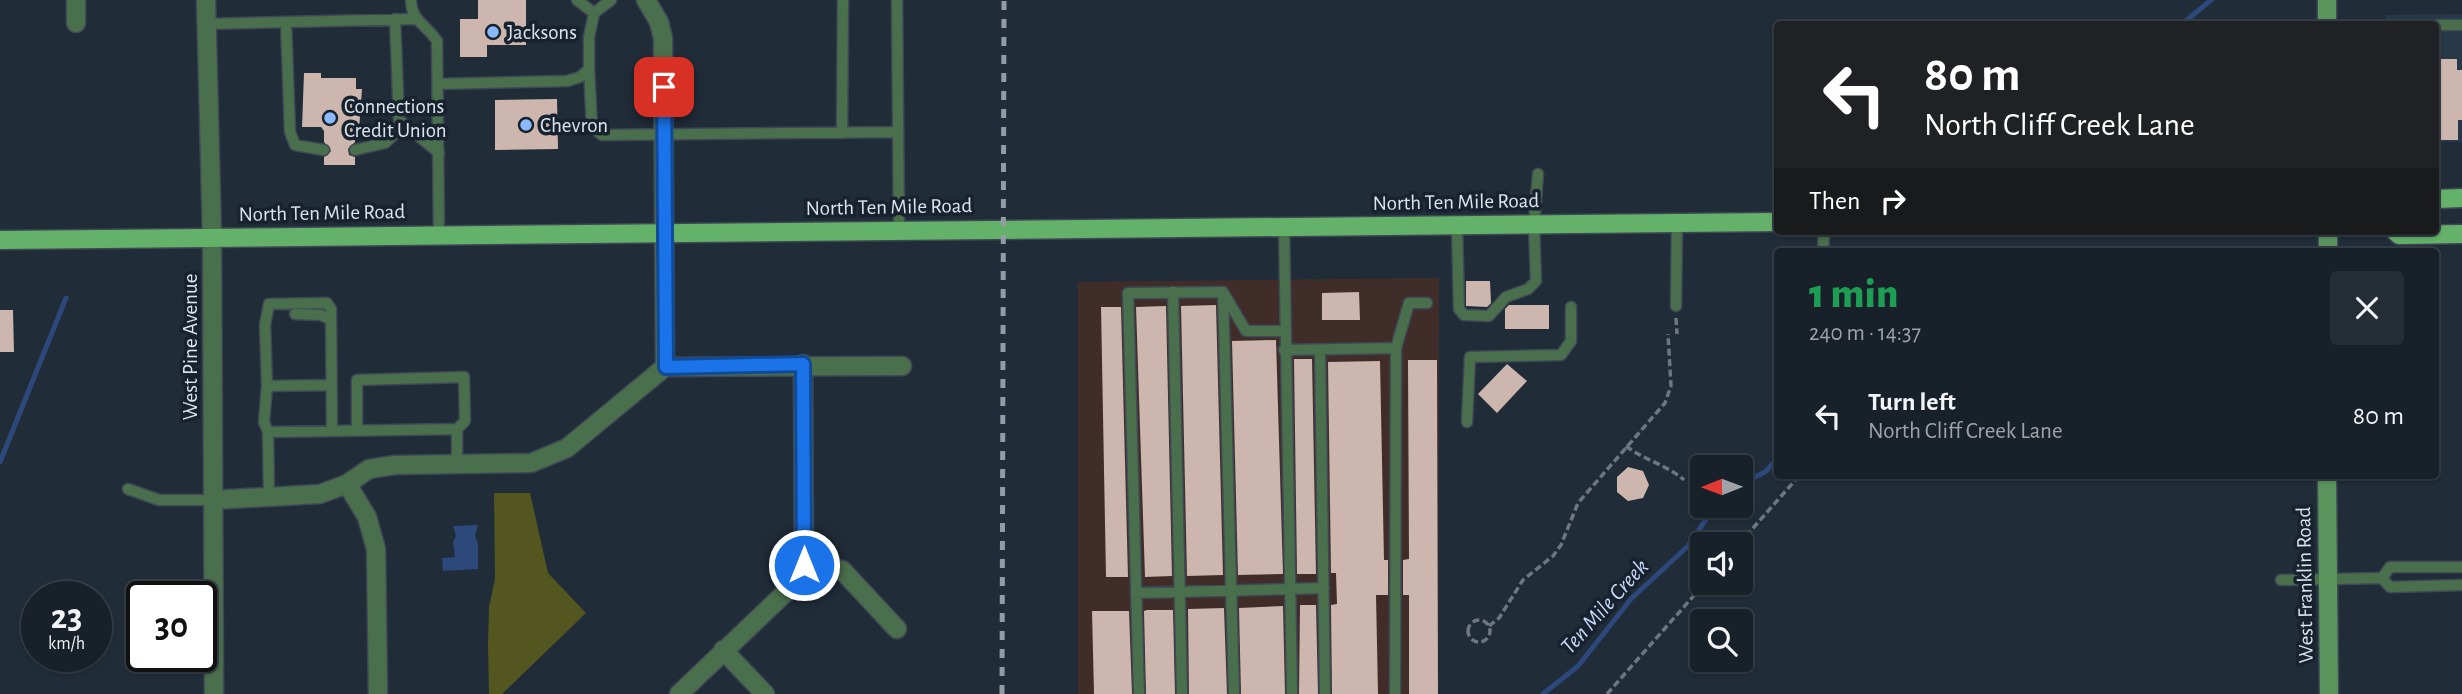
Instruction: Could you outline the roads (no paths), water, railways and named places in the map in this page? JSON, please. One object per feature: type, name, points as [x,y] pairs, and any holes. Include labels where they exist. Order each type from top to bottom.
[{"type":"main road","points":[[2327,0],[2327,21]]},
{"type":"main road","points":[[2439,199],[2462,198]]},
{"type":"main road","name":"North Ten Mile Road","points":[[0,240],[1774,222]]},
{"type":"main road","points":[[2439,234],[2462,234]]},
{"type":"main road","name":"West Franklin Road","points":[[2327,479],[2329,694]]},
{"type":"street","points":[[76,0],[76,23]]},
{"type":"street","name":"West Pine Avenue","points":[[206,0],[212,237],[214,694]]},
{"type":"street","points":[[646,0],[659,22],[663,38],[666,367]]},
{"type":"street","points":[[679,694],[788,590],[804,565],[803,364]]},
{"type":"street","points":[[213,500],[320,494],[347,484],[369,469],[395,465],[531,463],[567,448],[666,367],[803,364],[902,366]]},
{"type":"street","points":[[347,484],[367,517],[376,549],[378,694]]},
{"type":"street","points":[[804,565],[842,570],[897,629]]},
{"type":"street","points":[[723,650],[765,694]]},
{"type":"lane","points":[[411,0],[411,11],[415,19],[429,29],[437,41],[439,234]]},
{"type":"lane","points":[[577,0],[594,13]]},
{"type":"lane","points":[[611,0],[594,13],[589,37],[592,127],[596,133],[665,136],[897,132]]},
{"type":"lane","points":[[842,132],[843,0]]},
{"type":"lane","points":[[897,0],[899,230]]},
{"type":"lane","points":[[395,19],[397,113],[403,126],[439,153]]},
{"type":"lane","points":[[206,24],[415,19]]},
{"type":"lane","points":[[286,22],[289,132],[295,145],[324,150]]},
{"type":"lane","points":[[2439,25],[2462,25]]},
{"type":"lane","points":[[438,84],[567,81],[580,77],[589,69]]},
{"type":"lane","points":[[355,150],[386,144],[403,126]]},
{"type":"lane","points":[[1457,225],[1459,309],[1464,315],[1489,316],[1506,297],[1528,289],[1536,281],[1534,224],[1538,174]]},
{"type":"lane","points":[[1676,306],[1677,222]]},
{"type":"lane","points":[[1284,226],[1283,331],[1292,694]]},
{"type":"lane","points":[[1173,292],[1182,694]]},
{"type":"lane","points":[[1223,292],[1246,331],[1283,331]]},
{"type":"lane","points":[[1139,694],[1128,293],[1223,292]]},
{"type":"lane","points":[[1223,292],[1234,694]]},
{"type":"lane","points":[[269,498],[268,432],[264,422],[267,386],[266,318],[269,304],[327,303],[331,320],[332,430]]},
{"type":"lane","points":[[1395,694],[1396,348],[1409,303],[1427,303]]},
{"type":"lane","points":[[1467,422],[1470,357],[1561,355],[1571,341],[1571,307]]},
{"type":"lane","points":[[266,318],[279,314]]},
{"type":"lane","points":[[295,314],[321,315],[331,320]]},
{"type":"lane","points":[[1284,350],[1396,348]]},
{"type":"lane","points":[[1320,350],[1325,694]]},
{"type":"lane","points":[[268,432],[457,429],[465,421],[464,377],[357,380],[357,430]]},
{"type":"lane","points":[[267,386],[331,385]]},
{"type":"lane","points":[[457,429],[457,464]]},
{"type":"lane","points":[[128,489],[159,500],[213,500]]},
{"type":"lane","points":[[2382,578],[2390,568],[2462,567]]},
{"type":"lane","points":[[2281,580],[2382,578],[2390,587],[2462,585]]},
{"type":"lane","points":[[1136,593],[1324,588]]},
{"type":"water","points":[[478,525],[475,536],[478,544],[478,569],[443,571],[442,558],[455,557],[453,542],[456,536],[453,526]]},
{"type":"waterway","name":"Ten Mile Creek","points":[[2186,21],[2211,0]]},
{"type":"waterway","points":[[0,462],[66,298]]},
{"type":"waterway","name":"Ten Mile Creek","points":[[1754,478],[1765,472],[1774,462]]},
{"type":"waterway","name":"Ten Mile Creek","points":[[1543,694],[1578,666],[1631,599],[1688,546],[1707,518]]},
{"type":"railway","points":[[1002,694],[1004,0]]},
{"type":"place","name":"Jacksons","points":[[493,32]]},
{"type":"place","name":"Connections Credit Union","points":[[330,118]]},
{"type":"place","name":"Chevron","points":[[526,125]]}]
